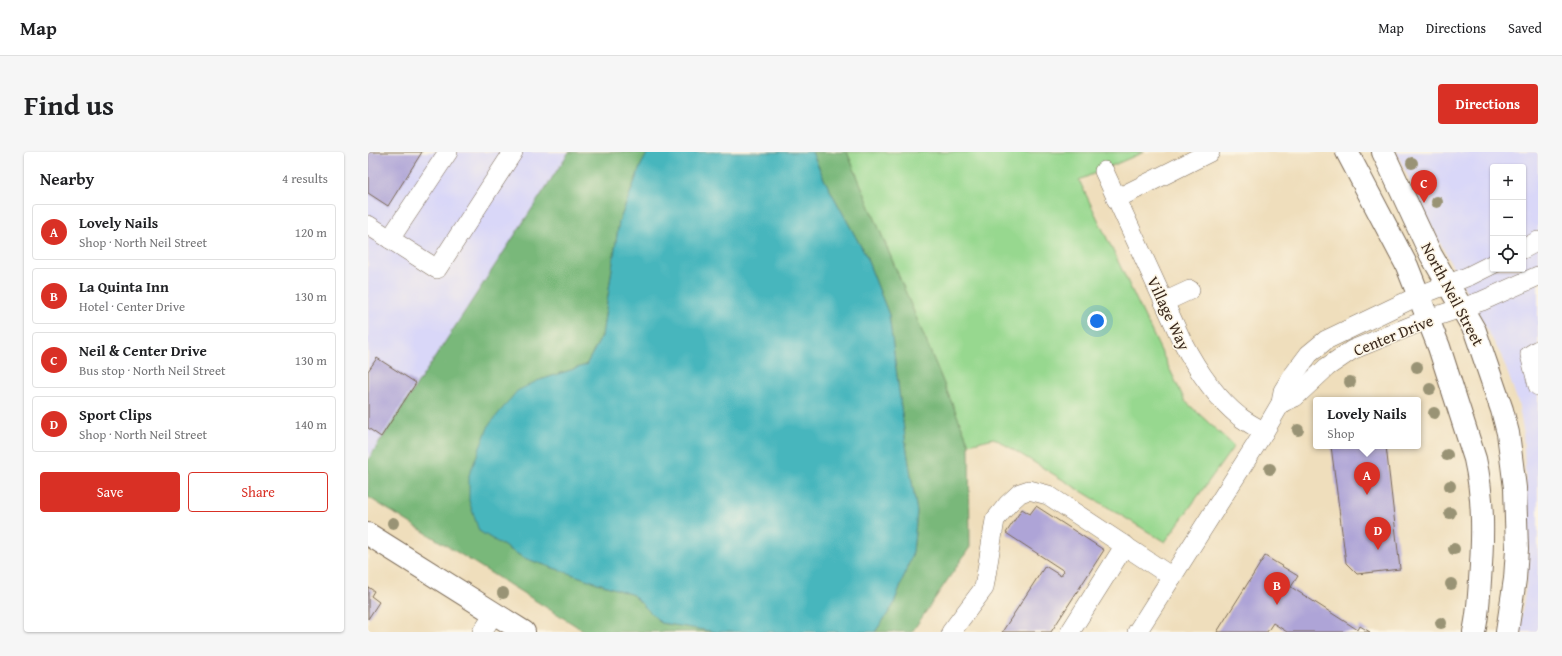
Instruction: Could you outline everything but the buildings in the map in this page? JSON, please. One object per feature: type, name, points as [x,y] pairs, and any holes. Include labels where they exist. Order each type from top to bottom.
[{"type":"main road","name":"North Neil Street","points":[[1347,152],[1402,257],[1428,319],[1439,347],[1475,459],[1479,476],[1482,510],[1482,559],[1478,631]]},
{"type":"main road","name":"North Neil Street","points":[[1383,152],[1430,255],[1475,331],[1493,381],[1508,434],[1515,488],[1517,549],[1515,579],[1507,632]]},
{"type":"main road","points":[[368,534],[524,632]]},
{"type":"street","points":[[390,239],[448,152]]},
{"type":"street","points":[[368,225],[437,269],[514,152]]},
{"type":"street","points":[[1116,198],[1210,152]]},
{"type":"street","name":"Village Way","points":[[1104,171],[1185,348],[1196,367],[1208,384],[1236,413],[1264,432]]},
{"type":"street","points":[[1526,247],[1538,241]]},
{"type":"street","name":"Center Drive","points":[[1137,632],[1264,432],[1281,403],[1283,391],[1309,354],[1326,340],[1418,296],[1490,265]]},
{"type":"street","name":"Center Drive","points":[[1281,403],[1295,397],[1327,366],[1352,350],[1428,319],[1482,302],[1538,276]]},
{"type":"street","points":[[1164,302],[1190,290]]},
{"type":"street","points":[[1538,350],[1530,355],[1538,386]]},
{"type":"street","points":[[951,632],[984,588],[995,520],[1008,504],[1020,493],[1029,490],[1048,495],[1172,577]]},
{"type":"street","points":[[1070,632],[1125,545]]},
{"type":"street","points":[[482,632],[494,613]]},
{"type":"shaded area","points":[[368,152],[569,152],[368,460]]},
{"type":"shaded area","points":[[1396,152],[1538,152],[1538,632],[1519,632],[1527,580],[1527,509],[1523,429],[1518,402],[1502,357],[1439,241]]},
{"type":"green space","points":[[569,152],[648,152],[641,165],[619,222],[602,336],[586,365],[537,381],[479,531],[524,558],[633,595],[661,623],[716,632],[586,632],[368,497],[368,460]]},
{"type":"green space","points":[[812,152],[847,152],[969,444],[970,547],[912,632],[875,632],[893,606],[913,552],[917,512],[906,445],[889,315],[865,254],[824,179]]},
{"type":"green space","points":[[847,152],[1144,152],[1079,180],[1185,401],[1234,446],[1165,542],[994,438],[969,444]]},
{"type":"water","points":[[648,152],[812,152],[824,179],[865,254],[889,315],[906,445],[917,512],[913,552],[893,606],[875,632],[716,632],[661,623],[633,595],[524,558],[479,531],[469,501],[469,475],[489,425],[517,391],[537,381],[586,365],[602,336],[619,222],[641,165]]},
{"type":"place","name":"Neil & Center Drive","points":[[1424,203]]},
{"type":"place","name":"Lovely Nails","points":[[1367,495]]},
{"type":"place","name":"Sport Clips","points":[[1378,550]]},
{"type":"place","name":"La Quinta Inn","points":[[1277,605]]}]
